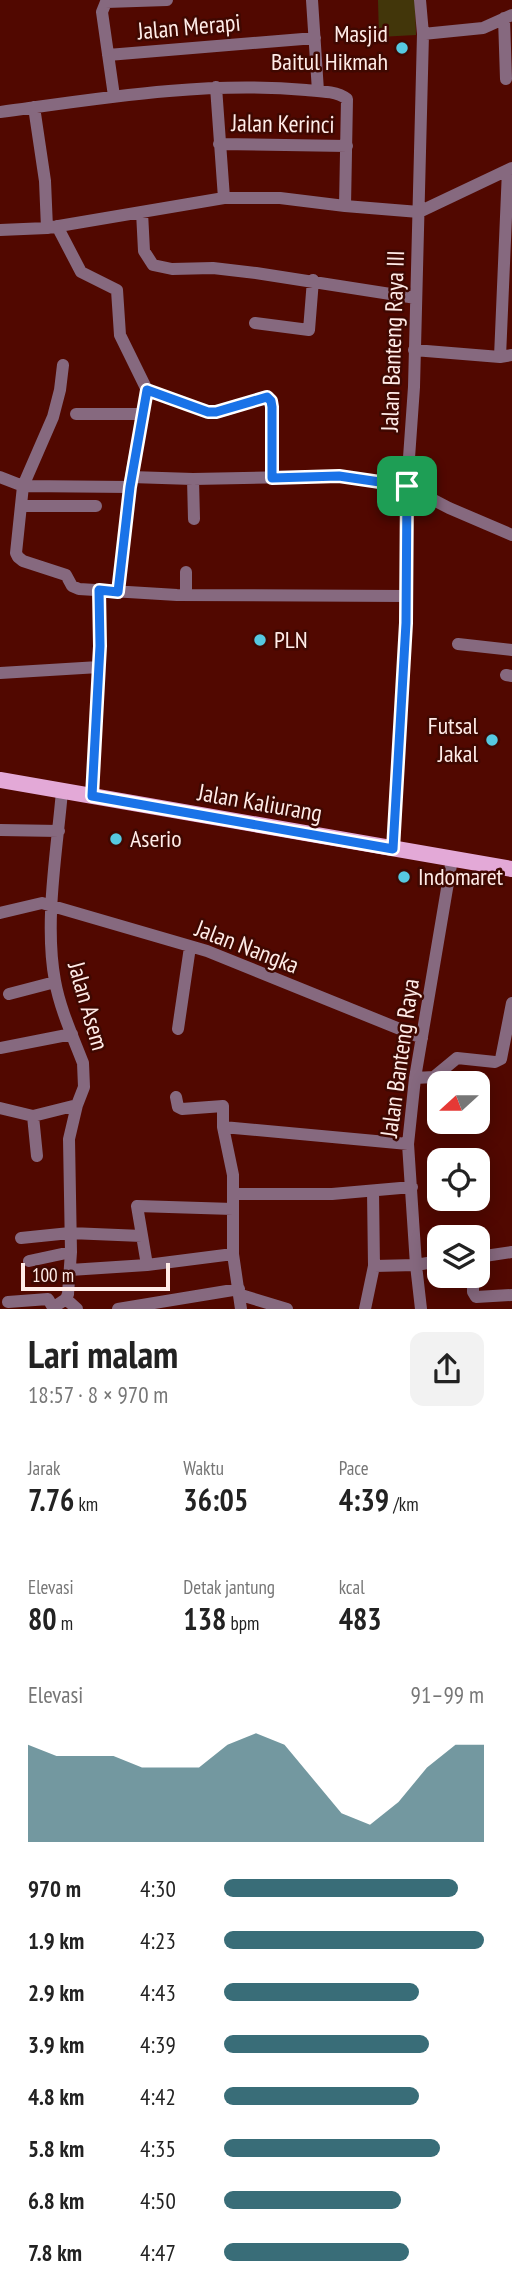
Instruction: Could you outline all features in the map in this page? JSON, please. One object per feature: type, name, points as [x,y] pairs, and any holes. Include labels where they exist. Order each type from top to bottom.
[{"type":"main road","name":"Jalan Kaliurang","points":[[0,780],[512,869]]},
{"type":"street","points":[[114,96],[102,12],[106,2],[167,0]]},
{"type":"street","points":[[312,0],[318,91]]},
{"type":"street","name":"Jalan Banteng Raya III","points":[[393,849],[403,692],[407,486],[414,387],[423,34],[420,0]]},
{"type":"street","points":[[423,34],[483,28],[508,17],[506,79]]},
{"type":"street","name":"Jalan Merapi","points":[[108,55],[315,38]]},
{"type":"street","points":[[0,111],[114,96],[216,87],[318,91],[343,96],[347,99],[345,206]]},
{"type":"street","points":[[216,87],[224,198]]},
{"type":"street","points":[[34,107],[52,227],[78,269],[117,290],[120,335],[147,390],[131,482],[118,592]]},
{"type":"street","name":"Jalan Kerinci","points":[[219,144],[347,146]]},
{"type":"street","points":[[0,230],[52,227],[224,198],[280,198],[419,212],[510,169],[506,356],[414,354]]},
{"type":"street","points":[[142,212],[144,251],[153,265],[172,269],[223,269],[416,298]]},
{"type":"street","points":[[255,323],[309,330],[313,281]]},
{"type":"street","points":[[63,365],[53,417],[23,486],[16,552],[23,561],[66,575],[72,586],[118,592],[406,596]]},
{"type":"street","points":[[147,390],[208,412],[267,397],[272,407],[272,478]]},
{"type":"street","points":[[76,414],[143,414]]},
{"type":"street","points":[[0,477],[23,486],[339,476],[407,486],[449,508],[512,535]]},
{"type":"street","points":[[193,479],[194,519]]},
{"type":"street","points":[[22,506],[96,506]]},
{"type":"street","points":[[186,572],[186,595]]},
{"type":"street","points":[[92,796],[99,667],[99,590]]},
{"type":"street","points":[[458,644],[512,650]]},
{"type":"street","points":[[0,673],[99,667]]},
{"type":"street","name":"Jalan Asem","points":[[62,791],[50,923],[55,982],[83,1063],[80,1097],[69,1139],[71,1252],[66,1299]]},
{"type":"street","points":[[0,830],[59,831]]},
{"type":"street","name":"Jalan Banteng Raya","points":[[421,1309],[408,1144],[415,1078],[452,859]]},
{"type":"street","points":[[0,913],[42,903],[53,906]]},
{"type":"street","name":"Jalan Nangka","points":[[53,906],[248,966],[422,1038]]},
{"type":"street","points":[[178,1029],[190,947]]},
{"type":"street","points":[[9,994],[55,982]]},
{"type":"street","points":[[415,1078],[435,1077],[457,1058],[499,1061],[503,1057],[512,1003]]},
{"type":"street","points":[[0,1048],[72,1034]]},
{"type":"street","points":[[0,1108],[33,1116],[80,1097]]},
{"type":"street","points":[[176,1097],[178,1107],[182,1109],[223,1106],[223,1127],[233,1175],[233,1254],[240,1298]]},
{"type":"street","points":[[33,1116],[37,1156]]},
{"type":"street","points":[[223,1127],[408,1144]]},
{"type":"street","points":[[233,1194],[332,1194],[412,1187]]},
{"type":"street","points":[[365,1309],[374,1266],[373,1191]]},
{"type":"street","points":[[147,1265],[137,1206],[233,1209]]},
{"type":"street","points":[[21,1238],[70,1233],[142,1236]]},
{"type":"street","points":[[29,1261],[71,1252]]},
{"type":"street","points":[[490,1255],[512,1252]]},
{"type":"street","points":[[70,1270],[147,1265],[233,1254]]},
{"type":"street","points":[[374,1266],[427,1264]]},
{"type":"street","points":[[473,1288],[478,1299],[512,1295]]},
{"type":"street","points":[[118,1309],[240,1298],[287,1309]]},
{"type":"street","points":[[8,1302],[48,1299],[54,1308],[66,1299],[77,1309]]},
{"type":"shaded area","points":[[378,0],[415,0],[416,35],[379,37]]},
{"type":"place","name":"Masjid Baitul Hikmah","points":[[402,48]]},
{"type":"place","name":"PLN","points":[[260,640]]},
{"type":"place","name":"Futsal Jakal","points":[[492,740]]},
{"type":"place","name":"Aserio","points":[[116,839]]},
{"type":"place","name":"Indomaret","points":[[404,877]]},
{"type":"route","points":[[147,390],[208,412],[267,397],[272,407],[272,478],[339,476],[407,486],[406,623],[393,849],[92,796],[100,646],[99,590],[118,592],[130,487],[147,390]]}]
